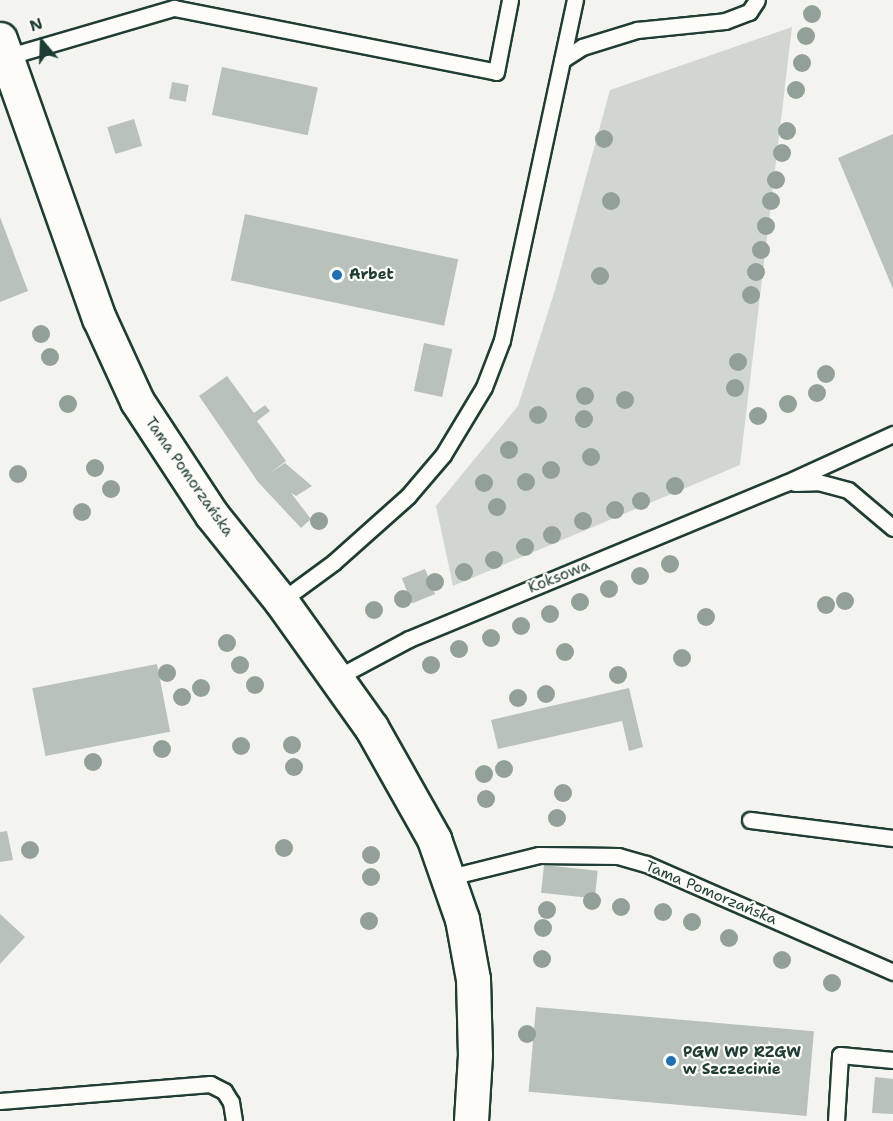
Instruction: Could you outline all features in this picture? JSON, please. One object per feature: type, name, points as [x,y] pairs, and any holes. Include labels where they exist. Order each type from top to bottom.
[{"type":"street","name":"Tama Pomorzańska","points":[[3,48],[99,318],[138,401],[212,514],[281,601],[336,678],[414,798],[450,877],[473,979],[475,1055],[471,1121]]},
{"type":"lane","points":[[3,48],[174,9],[496,72],[510,0]]},
{"type":"lane","points":[[281,601],[351,549],[408,496],[443,455],[473,408],[502,340],[575,0]]},
{"type":"lane","points":[[562,60],[582,47],[637,30],[725,21],[749,12],[757,0]]},
{"type":"lane","name":"Koksowa","points":[[336,678],[409,639],[786,483],[893,434]]},
{"type":"lane","points":[[786,483],[818,482],[848,490],[893,528]]},
{"type":"lane","points":[[750,820],[893,838]]},
{"type":"lane","name":"Tama Pomorzańska","points":[[450,877],[540,855],[618,856],[646,864],[893,972]]},
{"type":"lane","points":[[836,1121],[840,1055],[893,1060]]},
{"type":"lane","points":[[0,1101],[210,1084],[224,1091],[231,1102],[234,1121]]},
{"type":"shaded area","points":[[792,27],[740,465],[453,586],[436,506],[518,406],[555,290],[610,90]]},
{"type":"building","points":[[222,67],[318,87],[308,135],[212,115]]},
{"type":"building","points":[[172,82],[189,85],[186,102],[169,99]]},
{"type":"building","points":[[134,119],[142,146],[115,154],[107,127]]},
{"type":"building","points":[[893,134],[893,289],[838,158]]},
{"type":"building","points":[[245,214],[458,259],[444,326],[231,281]]},
{"type":"building","points":[[0,217],[28,291],[0,302]]},
{"type":"building","points":[[424,343],[452,349],[442,397],[414,391]]},
{"type":"building","points":[[227,376],[254,413],[265,405],[270,411],[257,421],[286,461],[270,473],[285,463],[312,486],[296,496],[291,493],[311,519],[301,528],[258,482],[199,396]]},
{"type":"building","points":[[425,569],[435,594],[412,603],[402,578]]},
{"type":"building","points":[[157,664],[170,732],[45,756],[32,688]]},
{"type":"building","points":[[629,688],[643,747],[629,751],[622,721],[498,749],[491,720]]},
{"type":"building","points":[[7,831],[13,860],[0,862],[0,832]]},
{"type":"building","points":[[544,865],[598,871],[595,898],[541,893]]},
{"type":"building","points":[[0,914],[25,937],[0,964]]},
{"type":"building","name":"PGW WP RZGW w Szczecinie","points":[[536,1007],[814,1031],[807,1116],[529,1092]]},
{"type":"building","points":[[875,1077],[893,1079],[893,1114],[872,1113]]},
{"type":"place","name":"Arbet","points":[[337,275]]},
{"type":"place","name":"PGW WP RZGW w Szczecinie","points":[[671,1061]]}]
